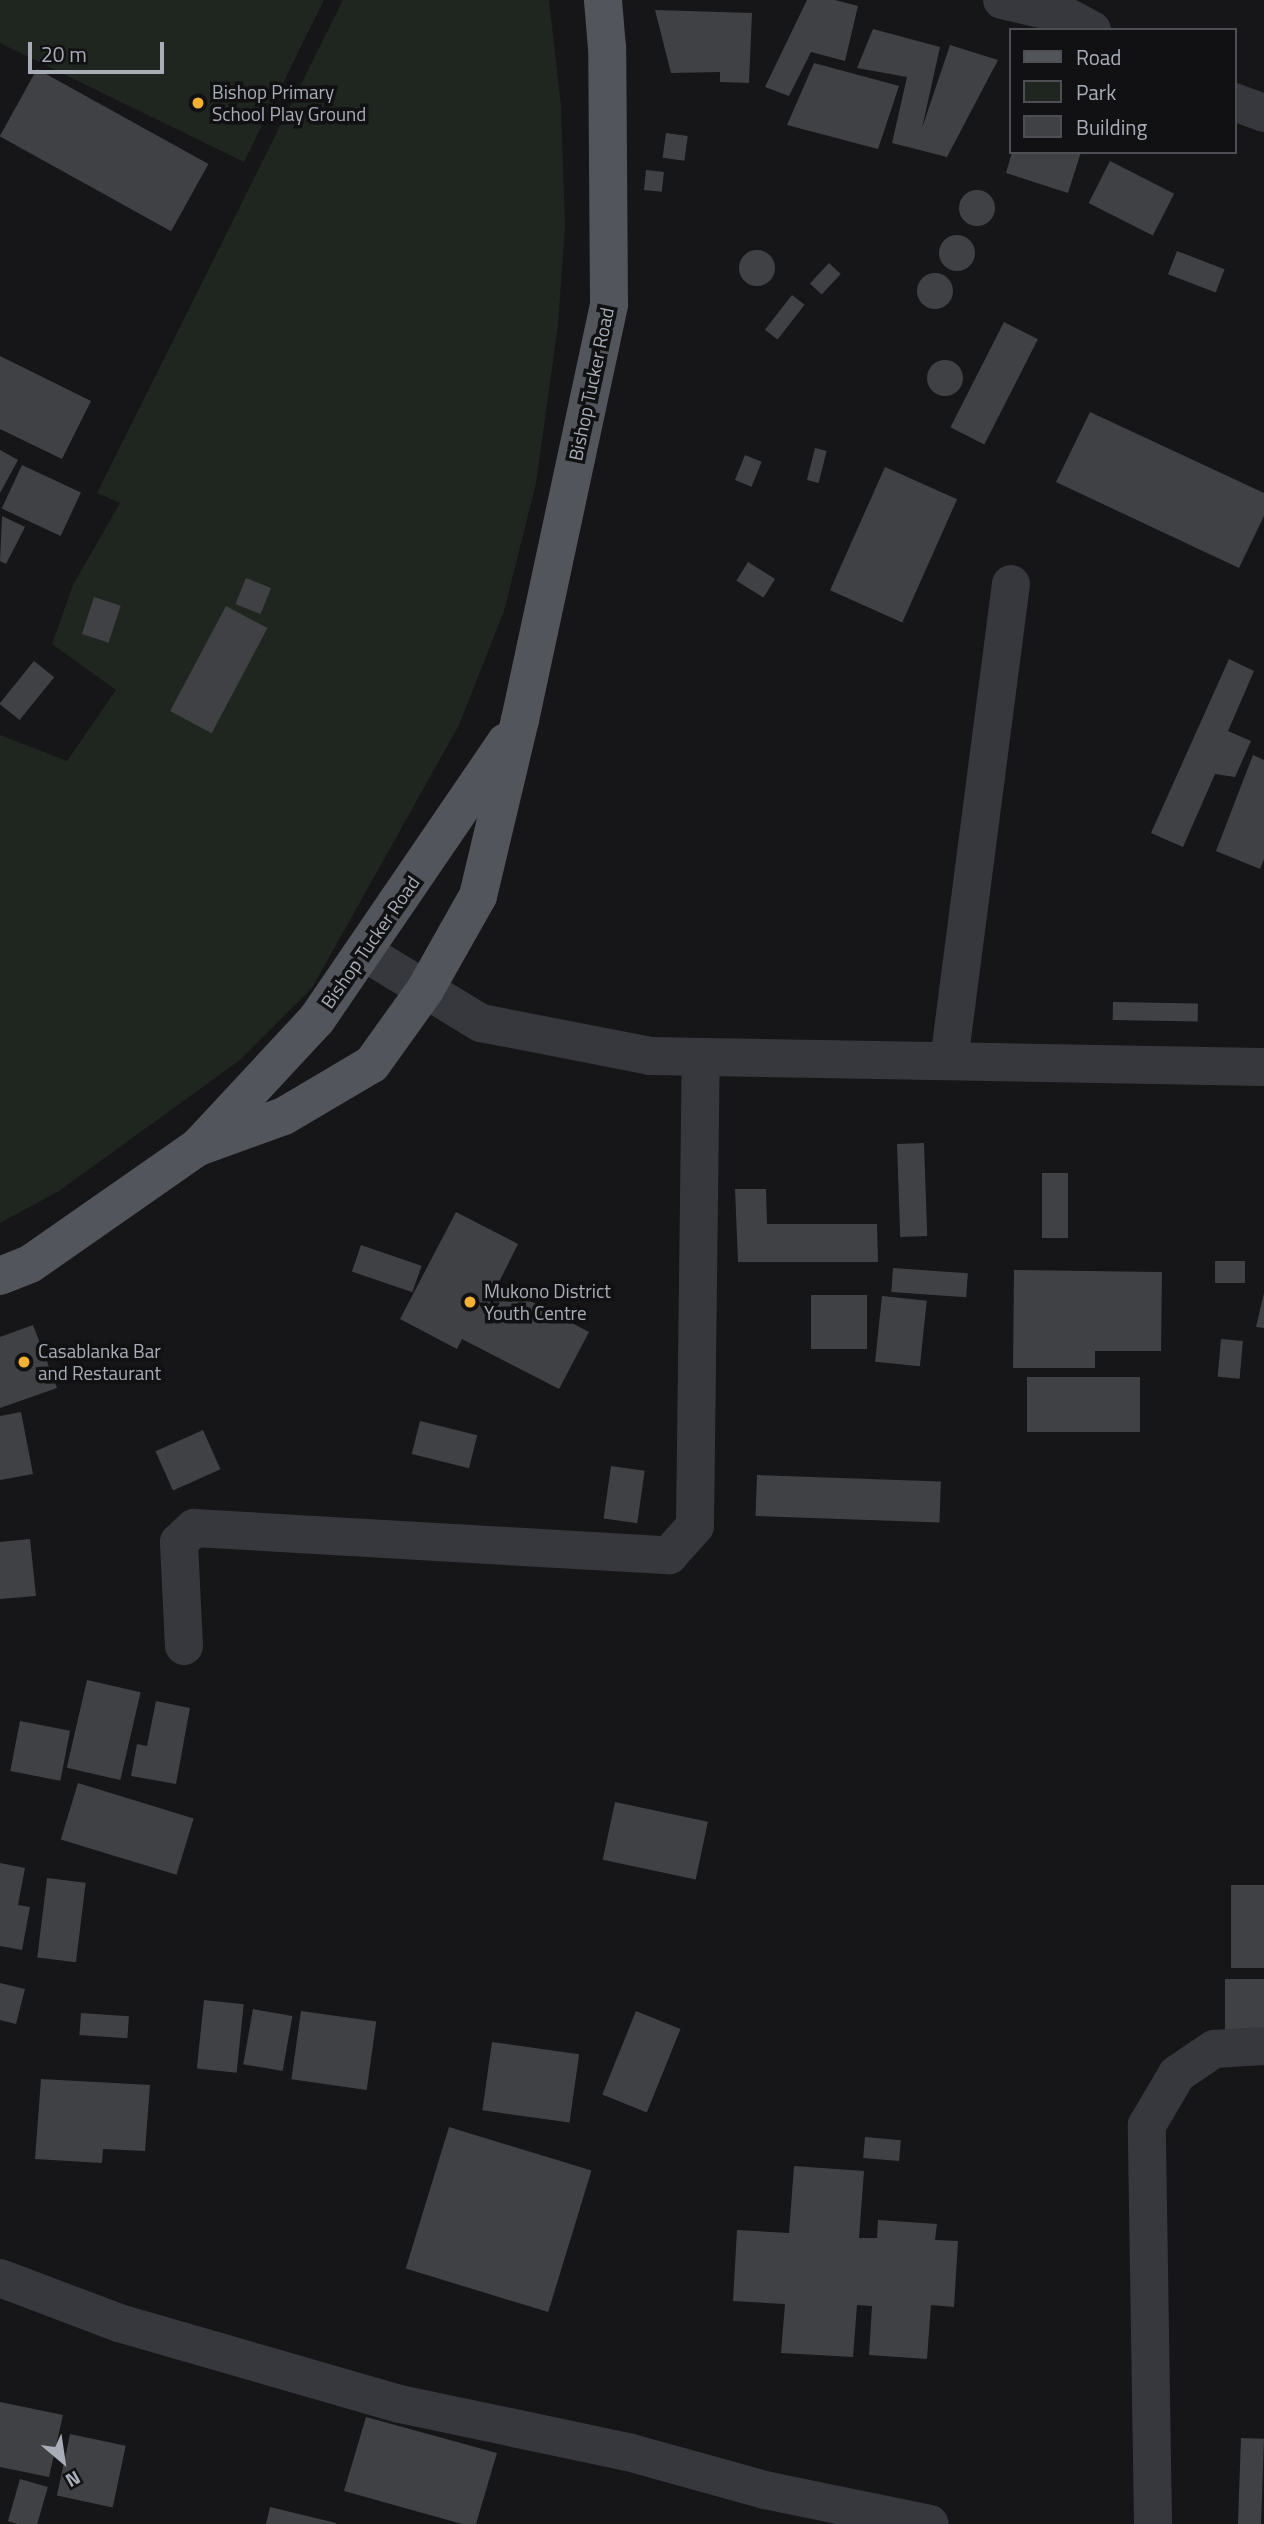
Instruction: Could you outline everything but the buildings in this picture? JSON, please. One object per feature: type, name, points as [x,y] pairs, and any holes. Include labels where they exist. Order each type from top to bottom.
[{"type":"main road","name":"Bishop Tucker Road","points":[[198,1147],[284,1116],[372,1064],[425,990],[478,895],[520,720],[609,304],[607,48],[604,0]]},
{"type":"main road","name":"Bishop Tucker Road","points":[[0,1276],[30,1264],[198,1147],[317,1020],[520,720]]},
{"type":"street","points":[[1002,0],[1062,14],[1088,28]]},
{"type":"street","points":[[1236,103],[1264,113]]},
{"type":"street","points":[[949,1061],[1011,584]]},
{"type":"street","points":[[364,952],[481,1023],[650,1056],[1264,1067]]},
{"type":"street","points":[[184,1646],[179,1542],[194,1528],[669,1555],[695,1526],[701,1057]]},
{"type":"street","points":[[1153,2524],[1147,2125],[1177,2074],[1205,2055],[1214,2049],[1264,2046]]},
{"type":"street","points":[[0,2278],[119,2323],[400,2404],[628,2452],[765,2490],[930,2524]]},
{"type":"green space","name":"Bishop Primary School Play Ground","points":[[0,0],[324,0],[244,162],[0,43]]},
{"type":"green space","points":[[343,0],[549,0],[561,106],[565,226],[558,325],[536,483],[504,611],[459,725],[312,988],[240,1060],[59,1191],[0,1223],[0,735],[67,761],[116,690],[52,644],[73,585],[120,503],[97,493]]},
{"type":"place","name":"Bishop Primary School Play Ground","points":[[198,103]]},
{"type":"place","name":"Mukono District Youth Centre","points":[[470,1302]]},
{"type":"place","name":"Casablanka Bar and Restaurant","points":[[24,1362]]}]
